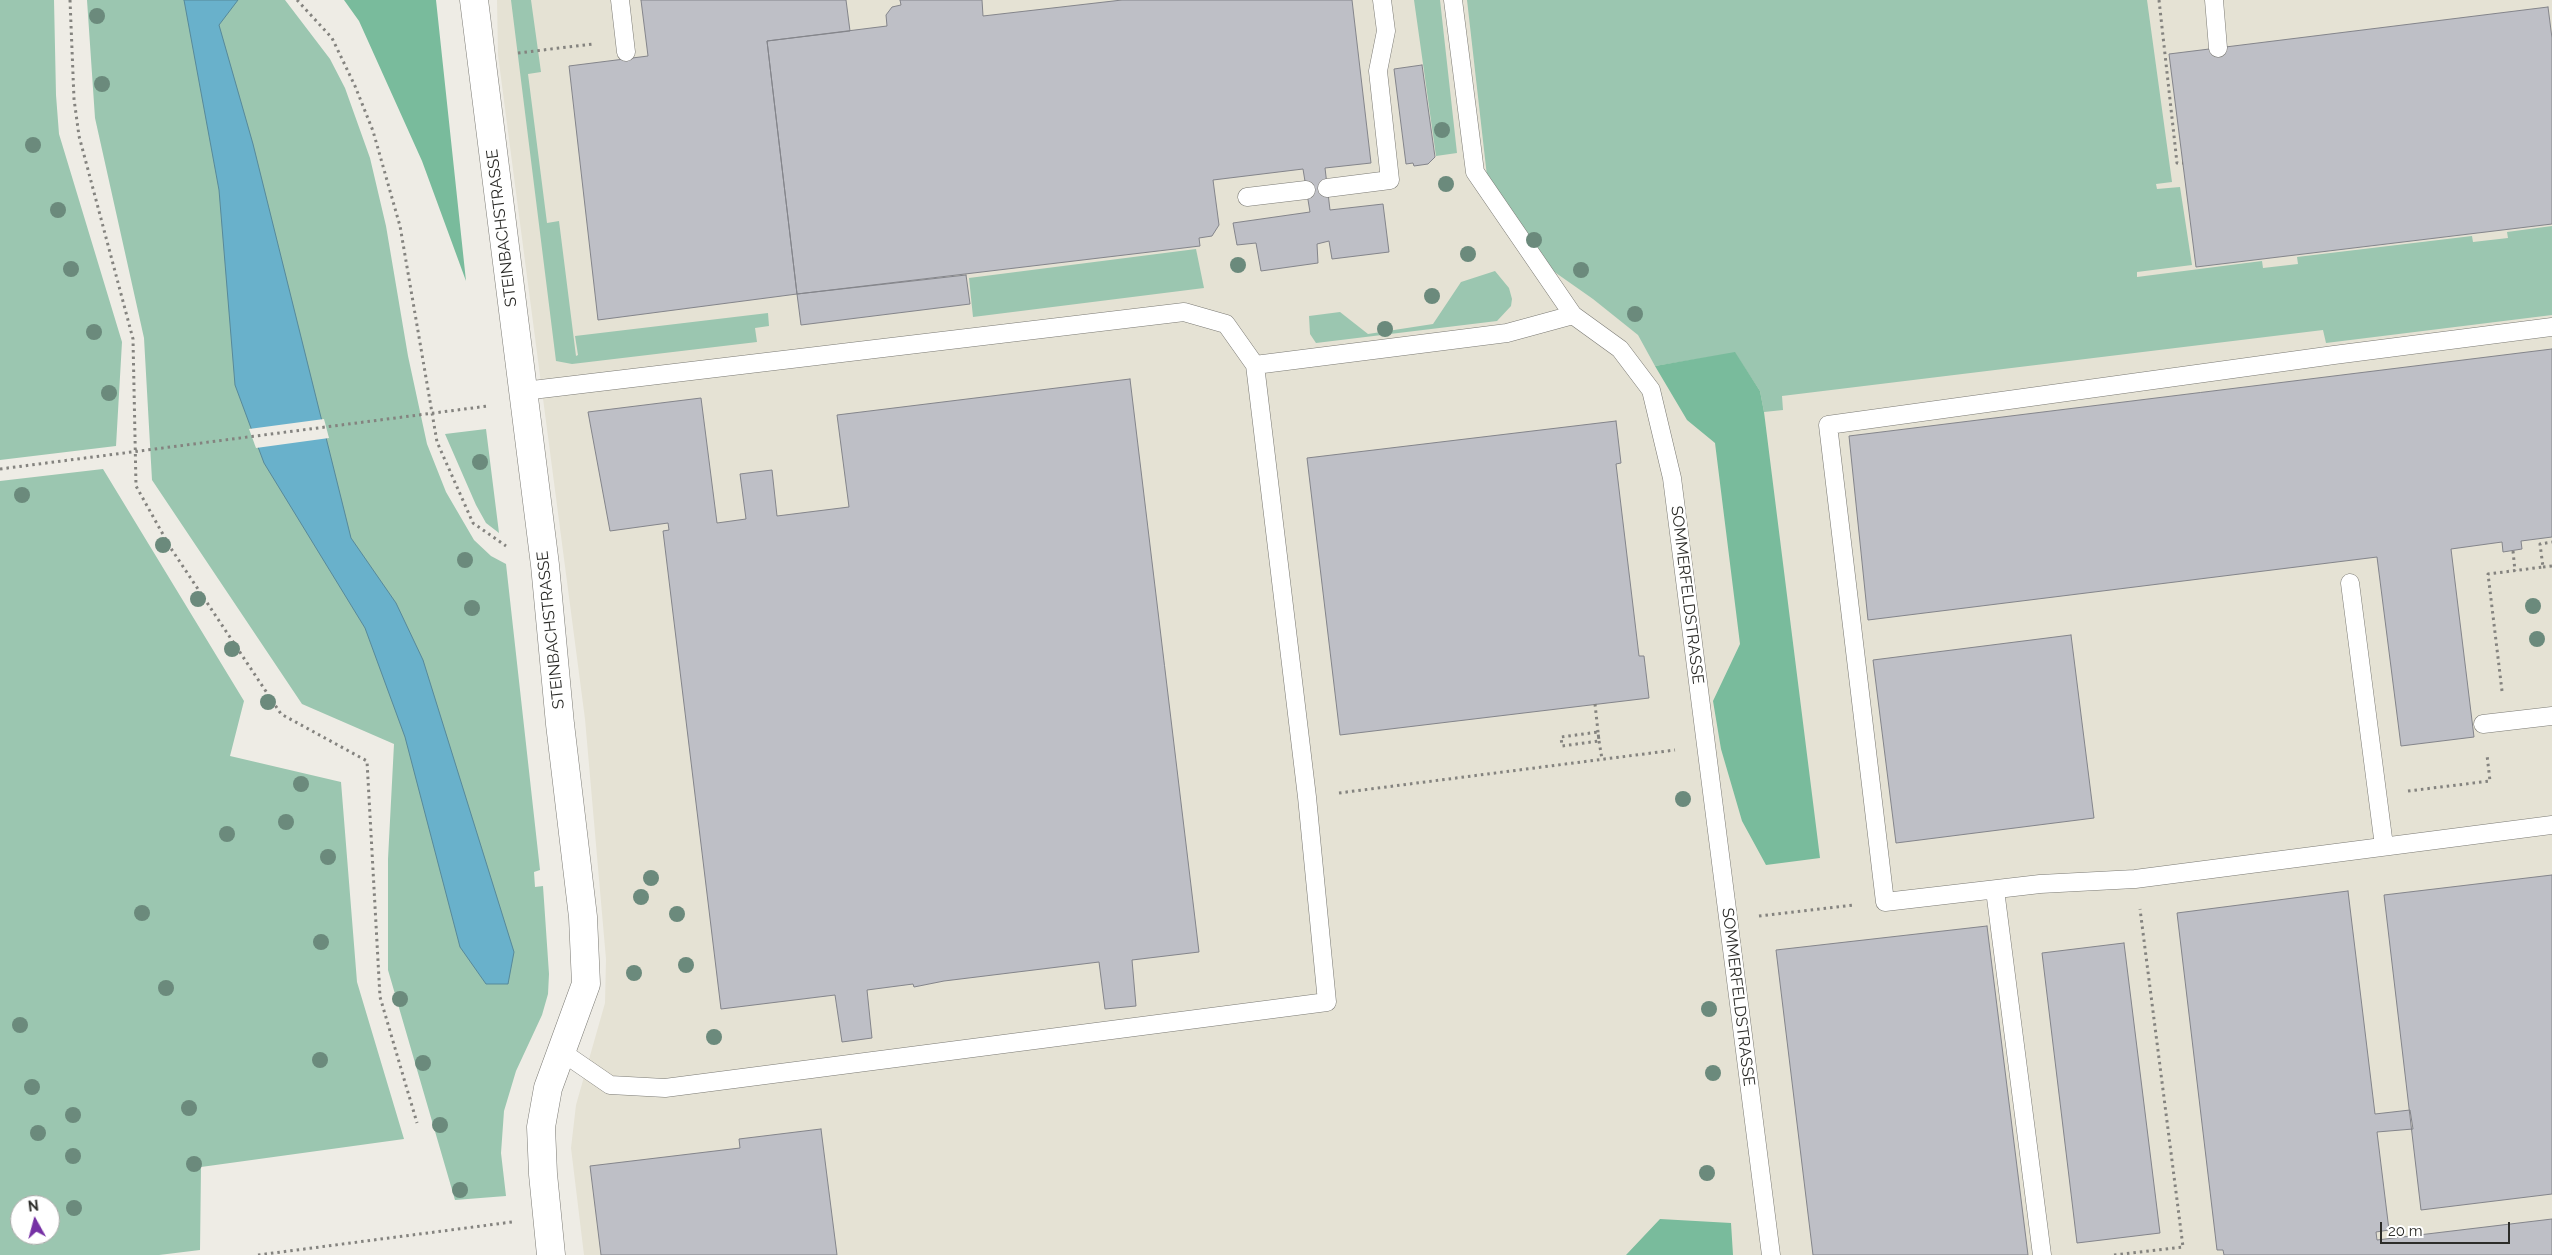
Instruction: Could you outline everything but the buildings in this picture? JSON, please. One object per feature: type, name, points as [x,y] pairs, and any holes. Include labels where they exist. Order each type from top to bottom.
[{"type":"street","name":"STEINBACHSTRASSE","points":[[474,0],[506,265],[525,396],[545,565],[560,724],[583,917],[586,984],[548,1088],[541,1127],[551,1255]]},
{"type":"lane","points":[[620,0],[625,46]]},
{"type":"lane","points":[[1327,188],[1390,180],[1378,71],[1386,31],[1382,0]]},
{"type":"lane","name":"SOMMERFELDSTRASSE","points":[[1453,0],[1475,172],[1573,315],[1620,349],[1651,390],[1672,478],[1771,1255]]},
{"type":"lane","points":[[2214,0],[2218,48]]},
{"type":"lane","points":[[1247,198],[1306,190]]},
{"type":"lane","points":[[525,396],[1184,312],[1226,324],[1255,365],[1307,797],[1327,1002],[665,1088],[610,1084],[562,1052]]},
{"type":"lane","points":[[1255,365],[1507,333],[1573,315]]},
{"type":"lane","points":[[2552,328],[2324,356],[1828,425],[1885,902],[2040,884],[2135,879],[2552,825]]},
{"type":"lane","points":[[2350,583],[2384,846]]},
{"type":"lane","points":[[2484,724],[2552,716]]},
{"type":"lane","points":[[1995,890],[2042,1255]]},
{"type":"path","points":[[70,0],[74,99],[79,136],[133,339],[136,486],[170,547],[281,714],[367,762],[380,997],[417,1123]]},
{"type":"path","points":[[297,0],[332,38],[355,86],[373,131],[400,226],[437,442],[473,523],[519,555],[545,565]]},
{"type":"path","points":[[2159,0],[2178,163],[2184,163]]},
{"type":"path","points":[[516,54],[625,46]]},
{"type":"path","points":[[0,469],[431,415],[525,396]]},
{"type":"path","points":[[2543,567],[2540,544],[2552,542]]},
{"type":"path","points":[[2513,551],[2515,571]]},
{"type":"path","points":[[2506,721],[2488,574],[2552,566]]},
{"type":"path","points":[[1595,704],[1602,759]]},
{"type":"path","points":[[2377,794],[2490,781],[2484,724]]},
{"type":"path","points":[[1598,732],[1600,741],[1562,746],[1560,737],[1598,732]]},
{"type":"path","points":[[1307,797],[1706,746]]},
{"type":"path","points":[[2114,1255],[2183,1246],[2135,879]]},
{"type":"path","points":[[1784,913],[1852,906]]},
{"type":"path","points":[[258,1255],[547,1218]]},
{"type":"shaded area","points":[[497,0],[2552,0],[2552,1255],[584,1255],[571,1148],[576,1105],[605,1003],[606,959],[585,719],[498,55]]},
{"type":"green space","points":[[0,0],[54,0],[56,95],[59,134],[122,342],[116,446],[0,460]]},
{"type":"green space","points":[[87,0],[285,0],[330,59],[345,88],[370,158],[386,226],[408,356],[427,444],[446,492],[474,540],[491,556],[506,564],[540,870],[534,872],[535,887],[543,886],[549,974],[548,994],[542,1015],[516,1071],[504,1111],[501,1153],[506,1196],[455,1200],[388,970],[388,859],[394,744],[302,704],[152,480],[144,338],[95,118]]},
{"type":"green space","points":[[344,0],[436,0],[466,281],[422,161],[359,21]]},
{"type":"green space","points":[[511,0],[531,0],[541,72],[528,74],[547,223],[559,221],[576,356],[578,355],[575,336],[768,313],[769,326],[755,328],[757,342],[572,364],[556,361]]},
{"type":"green space","points":[[1414,0],[1440,0],[1457,153],[1436,156]]},
{"type":"green space","points":[[1467,0],[2147,0],[2172,182],[2156,184],[2157,189],[2180,187],[2192,265],[2137,272],[2137,277],[2262,261],[2263,268],[2298,264],[2297,257],[2472,236],[2473,242],[2508,238],[2507,232],[2552,226],[2552,315],[2326,343],[2323,330],[1782,396],[1783,410],[1764,412],[1760,391],[1735,353],[1655,366],[1638,335],[1593,299],[1546,266],[1487,176]]},
{"type":"green space","points":[[1196,249],[1204,288],[973,317],[969,278]]},
{"type":"green space","points":[[1495,271],[1509,288],[1512,299],[1511,306],[1497,321],[1316,343],[1310,334],[1309,316],[1340,312],[1368,334],[1433,324],[1461,282]]},
{"type":"green space","points":[[1735,352],[1760,391],[1764,412],[1820,858],[1766,865],[1742,821],[1721,749],[1713,701],[1740,644],[1715,443],[1687,420],[1655,366]]},
{"type":"green space","points":[[486,429],[499,533],[486,523],[476,505],[445,434]]},
{"type":"green space","points":[[103,469],[244,701],[230,756],[341,782],[357,982],[404,1139],[201,1167],[200,1250],[159,1255],[0,1255],[0,481]]},
{"type":"green space","points":[[1660,1219],[1731,1223],[1733,1255],[1626,1255]]},
{"type":"water","points":[[184,0],[238,0],[219,25],[253,144],[351,538],[396,603],[423,660],[514,952],[508,984],[486,984],[460,947],[405,737],[365,628],[264,463],[235,385],[219,190]]},
{"type":"pier","points":[[324,419],[329,438],[256,448],[249,429]]}]
